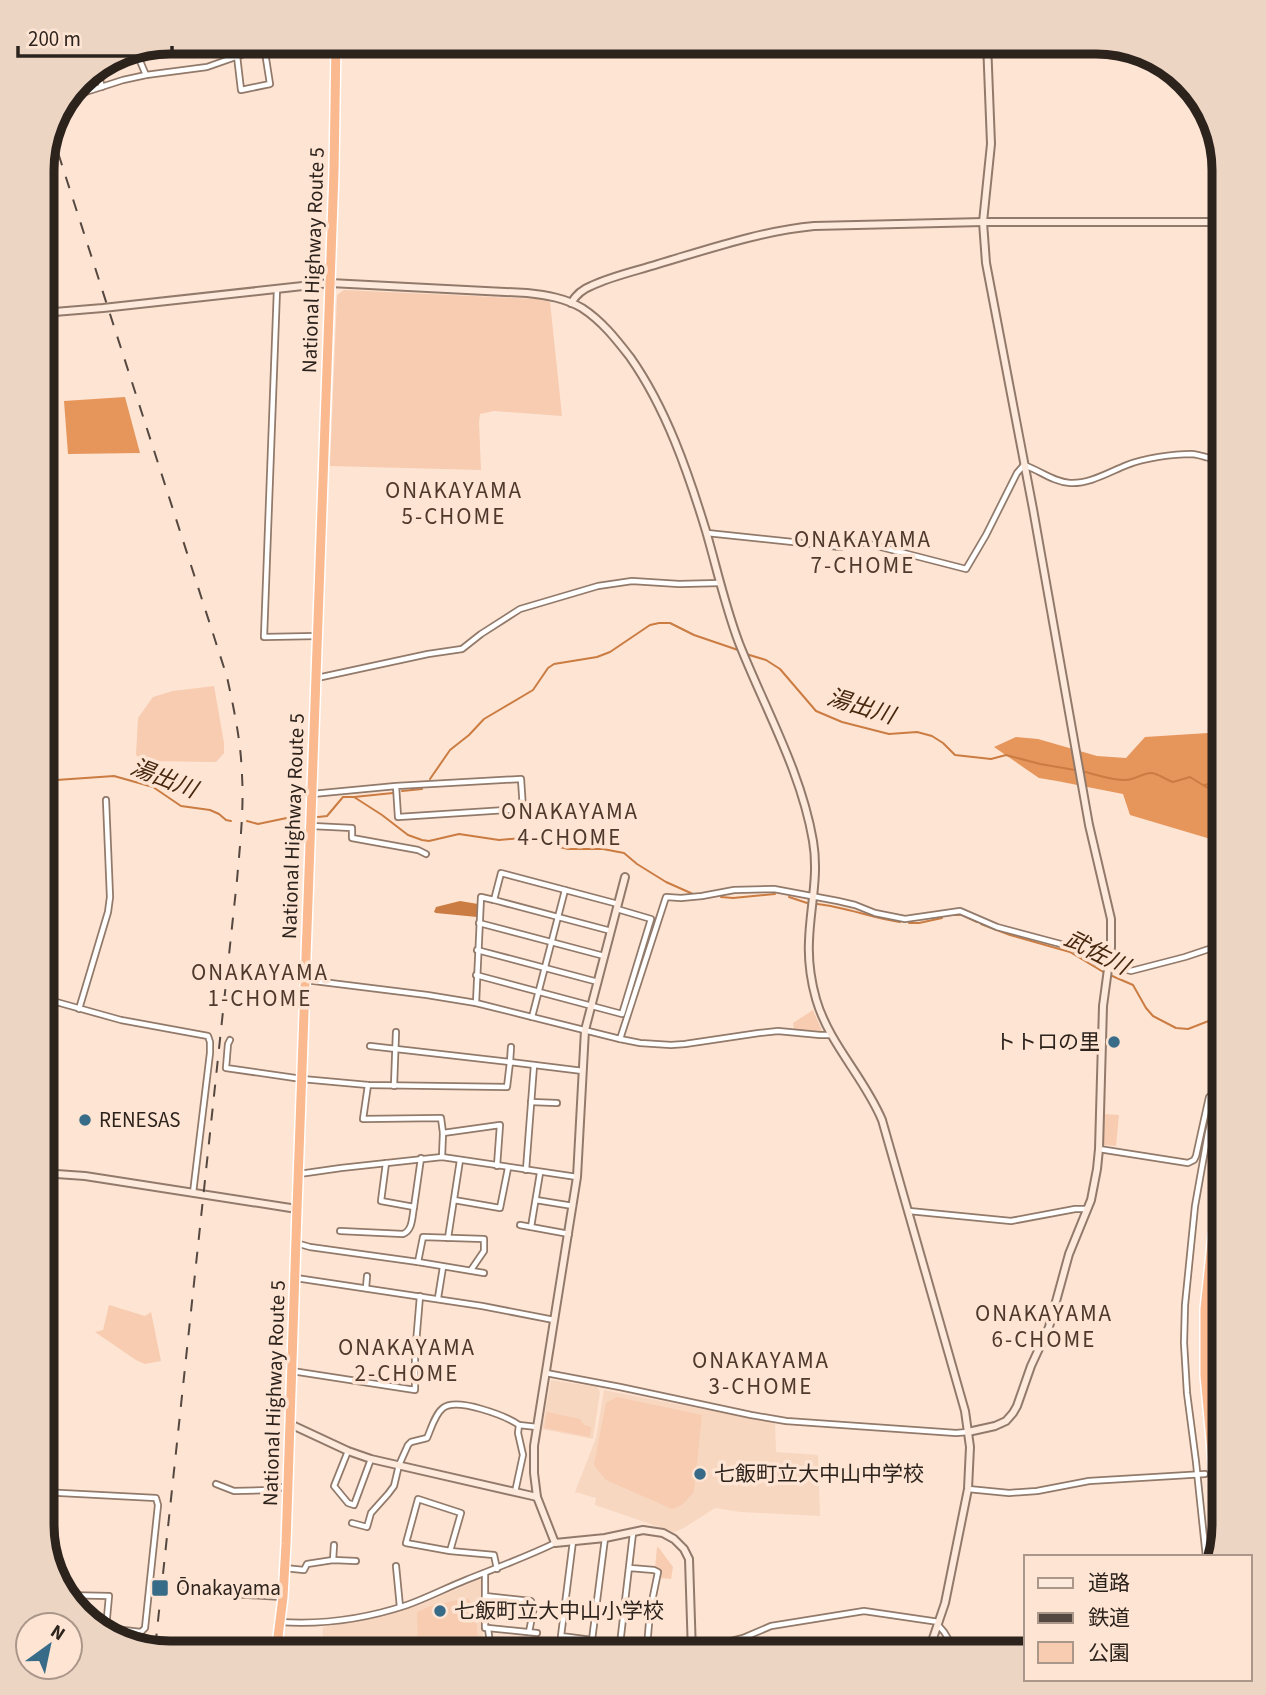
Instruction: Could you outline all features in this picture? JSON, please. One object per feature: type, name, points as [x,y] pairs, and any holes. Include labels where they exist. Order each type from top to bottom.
[{"type":"highway","name":"National Highway Route 5","points":[[277,1641],[285,1568],[336,54]]},
{"type":"highway","points":[[1212,1243],[1205,1309],[1205,1375],[1212,1463]]},
{"type":"highway","points":[[1212,1252],[1212,1345]]},
{"type":"street","points":[[85,93],[146,75],[207,67],[243,54]]},
{"type":"street","points":[[237,56],[241,90],[270,84],[265,54]]},
{"type":"street","points":[[546,1373],[786,1421],[968,1432],[995,1426],[1006,1421],[1013,1413],[1049,1327],[1069,1254],[1091,1199],[1097,1169],[1101,1043],[1111,947],[1111,919],[1089,825],[986,264],[983,222],[991,144],[987,54]]},
{"type":"street","points":[[139,59],[146,75]]},
{"type":"street","points":[[100,79],[102,87]]},
{"type":"street","points":[[571,303],[575,296],[590,286],[613,278],[789,228],[983,222],[1212,222]]},
{"type":"street","points":[[54,312],[330,284],[527,293],[552,296],[595,317],[647,382],[685,470],[706,533],[724,602],[740,646],[782,740],[800,791],[816,860],[808,942],[810,971],[817,1001],[831,1035],[876,1106],[886,1133],[965,1411],[970,1447],[968,1489],[958,1545],[933,1641]]},
{"type":"street","points":[[277,289],[264,637],[317,636]]},
{"type":"street","points":[[1024,465],[1062,482],[1071,483],[1082,482],[1128,464],[1155,458],[1194,454],[1212,459]]},
{"type":"street","points":[[706,533],[840,547],[852,543],[865,544],[966,569],[1017,472],[1024,465]]},
{"type":"street","points":[[316,678],[462,649],[520,609],[598,586],[632,581],[720,583]]},
{"type":"street","points":[[312,794],[396,786],[521,779],[523,809],[398,817],[396,786]]},
{"type":"street","points":[[79,1009],[109,905],[106,800]]},
{"type":"street","points":[[311,827],[352,828],[352,838],[418,850],[426,854]]},
{"type":"street","points":[[476,975],[622,1014],[651,919],[565,890],[501,873],[494,900]]},
{"type":"street","points":[[555,1544],[537,1497],[533,1459],[577,1177],[585,1030],[625,877]]},
{"type":"street","points":[[620,1039],[666,897],[774,889],[847,903],[875,913],[905,919],[960,911],[997,926],[1072,947],[1108,967],[1132,971],[1212,948]]},
{"type":"street","points":[[532,1017],[565,890]]},
{"type":"street","points":[[475,1003],[481,897],[612,931]]},
{"type":"street","points":[[479,923],[604,956]]},
{"type":"street","points":[[478,950],[598,982]]},
{"type":"street","points":[[306,980],[475,1003],[640,1043],[685,1044],[768,1032],[831,1035]]},
{"type":"street","points":[[54,1002],[121,1020],[208,1036],[211,1042],[210,1053],[193,1193]]},
{"type":"street","points":[[394,1086],[396,1032]]},
{"type":"street","points":[[230,1040],[226,1068],[368,1086],[508,1087],[511,1047]]},
{"type":"street","points":[[370,1046],[583,1071]]},
{"type":"street","points":[[526,1170],[534,1065]]},
{"type":"street","points":[[368,1086],[363,1119],[441,1118],[442,1157]]},
{"type":"street","points":[[1099,1149],[1191,1162],[1196,1156],[1209,1097],[1212,1094]]},
{"type":"street","points":[[531,1102],[557,1103]]},
{"type":"street","points":[[1206,1555],[1187,1393],[1184,1343],[1195,1206],[1212,1117]]},
{"type":"street","points":[[443,1133],[500,1125],[497,1166]]},
{"type":"street","points":[[298,1174],[442,1157],[577,1177]]},
{"type":"street","points":[[340,1231],[407,1232],[414,1207],[421,1158]]},
{"type":"street","points":[[448,1238],[460,1160]]},
{"type":"street","points":[[386,1163],[381,1200],[414,1207]]},
{"type":"street","points":[[454,1200],[500,1208],[508,1168]]},
{"type":"street","points":[[531,1227],[540,1172]]},
{"type":"street","points":[[54,1174],[85,1176],[297,1209]]},
{"type":"street","points":[[536,1200],[573,1206]]},
{"type":"street","points":[[908,1211],[1011,1221],[1087,1209]]},
{"type":"street","points":[[520,1225],[569,1234]]},
{"type":"street","points":[[418,1262],[423,1237],[484,1239],[484,1251],[471,1270]]},
{"type":"street","points":[[296,1243],[484,1273]]},
{"type":"street","points":[[439,1298],[443,1266]]},
{"type":"street","points":[[366,1287],[368,1276]]},
{"type":"street","points":[[294,1278],[439,1298],[554,1320]]},
{"type":"street","points":[[292,1371],[415,1390],[420,1296]]},
{"type":"street","points":[[352,1523],[367,1527],[371,1513],[394,1486],[408,1445],[427,1438],[445,1406],[468,1406],[519,1425],[537,1427]]},
{"type":"street","points":[[290,1424],[371,1459],[537,1497]]},
{"type":"street","points":[[515,1492],[523,1455],[519,1425]]},
{"type":"street","points":[[348,1451],[334,1486],[348,1503],[354,1505],[371,1459]]},
{"type":"street","points":[[968,1489],[1009,1493],[1037,1491],[1089,1481],[1205,1474]]},
{"type":"street","points":[[216,1484],[234,1491],[271,1490],[288,1485]]},
{"type":"street","points":[[54,1493],[156,1498],[158,1505],[145,1628],[141,1632],[121,1630]]},
{"type":"street","points":[[450,1551],[461,1513],[418,1499],[406,1543],[450,1551],[494,1555],[497,1569]]},
{"type":"street","points":[[279,1622],[312,1624],[382,1613],[555,1544],[643,1530],[663,1533],[679,1543],[687,1554],[692,1641]]},
{"type":"street","points":[[620,1641],[633,1533]]},
{"type":"street","points":[[573,1541],[561,1636],[592,1640],[605,1538]]},
{"type":"street","points":[[333,1560],[334,1545]]},
{"type":"street","points":[[285,1568],[304,1570],[307,1564],[333,1560],[356,1561]]},
{"type":"street","points":[[396,1566],[400,1607]]},
{"type":"street","points":[[630,1568],[658,1572],[648,1641]]},
{"type":"street","points":[[485,1573],[485,1628],[488,1629],[490,1641]]},
{"type":"street","points":[[183,1591],[283,1597]]},
{"type":"street","points":[[79,1595],[109,1596],[107,1621]]},
{"type":"street","points":[[485,1596],[531,1601],[534,1606],[529,1632]]},
{"type":"street","points":[[731,1641],[771,1626],[864,1611],[939,1624],[949,1641]]},
{"type":"street","points":[[488,1629],[537,1633]]},
{"type":"shaded area","points":[[125,397],[140,453],[68,454],[64,401]]},
{"type":"shaded area","points":[[1212,733],[1212,839],[1130,815],[1123,794],[1039,778],[994,747],[1016,737],[1038,739],[1097,756],[1126,758],[1145,737]]},
{"type":"shaded area","points":[[460,901],[478,904],[477,917],[434,912],[436,907]]},
{"type":"shaded area","points":[[551,1380],[597,1387],[600,1392],[593,1439],[542,1429]]},
{"type":"shaded area","name":"七飯町立大中山中学校","points":[[604,1390],[775,1423],[776,1452],[818,1455],[820,1516],[715,1508],[674,1532],[595,1505],[596,1498],[575,1492],[596,1438]]},
{"type":"shaded area","name":"七飯町立大中山小学校","points":[[480,1579],[483,1641],[322,1641],[323,1627],[375,1618],[420,1605]]},
{"type":"green space","points":[[344,290],[537,299],[550,302],[562,416],[494,411],[480,414],[481,470],[330,466],[337,295]]},
{"type":"green space","points":[[214,686],[224,743],[224,753],[216,762],[144,761],[136,755],[138,718],[153,697],[173,691]]},
{"type":"green space","points":[[813,1010],[822,1031],[794,1029],[793,1023]]},
{"type":"green space","points":[[1104,1114],[1119,1115],[1116,1146],[1103,1145]]},
{"type":"green space","points":[[109,1305],[145,1316],[151,1312],[161,1361],[145,1364],[95,1332],[103,1330]]},
{"type":"green space","points":[[617,1397],[702,1415],[694,1492],[682,1505],[672,1509],[606,1480],[594,1465],[606,1403]]},
{"type":"green space","points":[[547,1412],[580,1419],[584,1425],[591,1427],[590,1437],[544,1428]]},
{"type":"green space","points":[[657,1547],[673,1567],[671,1579],[660,1578],[660,1569],[655,1568]]},
{"type":"green space","points":[[467,1598],[475,1605],[478,1641],[418,1641],[417,1612],[430,1606]]},
{"type":"waterway","name":"湯出川","points":[[430,779],[450,750],[484,719],[533,690],[548,668],[554,664],[597,657],[610,652],[650,625],[659,623],[670,623],[694,635],[738,650]]},
{"type":"waterway","name":"湯出川","points":[[746,654],[766,660],[780,669],[816,711],[842,722],[889,734],[917,732],[932,736],[955,755],[991,759],[1006,755],[1075,770]]},
{"type":"waterway","name":"湯出川","points":[[1081,771],[1119,780],[1129,780],[1149,773],[1173,782],[1190,777],[1212,790]]},
{"type":"waterway","name":"湯出川","points":[[54,780],[114,776],[153,787],[181,806],[210,810],[231,821]]},
{"type":"waterway","name":"湯出川","points":[[1205,785],[1212,783]]},
{"type":"waterway","name":"湯出川","points":[[402,791],[422,789]]},
{"type":"waterway","name":"湯出川","points":[[318,817],[327,816],[343,797],[393,793]]},
{"type":"waterway","name":"武佐川","points":[[354,797],[408,835],[422,840],[429,841],[459,834],[499,840],[522,838],[568,849],[603,849],[624,853],[666,882],[693,894]]},
{"type":"waterway","name":"湯出川","points":[[247,821],[258,824],[301,815]]},
{"type":"waterway","name":"武佐川","points":[[721,897],[775,894]]},
{"type":"waterway","name":"武佐川","points":[[789,897],[807,903]]},
{"type":"waterway","name":"武佐川","points":[[817,904],[900,922]]},
{"type":"waterway","name":"武佐川","points":[[951,915],[962,915],[977,922]]},
{"type":"waterway","name":"武佐川","points":[[909,923],[942,918]]},
{"type":"waterway","name":"武佐川","points":[[981,924],[1070,952],[1105,973]]},
{"type":"waterway","name":"武佐川","points":[[1110,975],[1133,985],[1153,1016],[1176,1028],[1188,1029],[1212,1020]]},
{"type":"tunnel","points":[[1205,1474],[1212,1473]]},
{"type":"railway","points":[[57,148],[227,677],[241,763],[242,814],[237,880],[156,1640]]},
{"type":"place","name":"トトロの里","points":[[1114,1042]]},
{"type":"place","name":"RENESAS","points":[[85,1120]]},
{"type":"place","name":"七飯町立大中山中学校","points":[[700,1474]]},
{"type":"place","name":"Ōnakayama","points":[[160,1588]]},
{"type":"place","name":"七飯町立大中山小学校","points":[[440,1611]]},
{"type":"district","name":"ONAKAYAMA 5-CHOME","points":[[454,503]]},
{"type":"district","name":"ONAKAYAMA 7-CHOME","points":[[863,552]]},
{"type":"district","name":"ONAKAYAMA 4-CHOME","points":[[570,824]]},
{"type":"district","name":"ONAKAYAMA 1-CHOME","points":[[260,985]]},
{"type":"district","name":"ONAKAYAMA 6-CHOME","points":[[1044,1326]]},
{"type":"district","name":"ONAKAYAMA 2-CHOME","points":[[407,1360]]},
{"type":"district","name":"ONAKAYAMA 3-CHOME","points":[[761,1373]]}]
